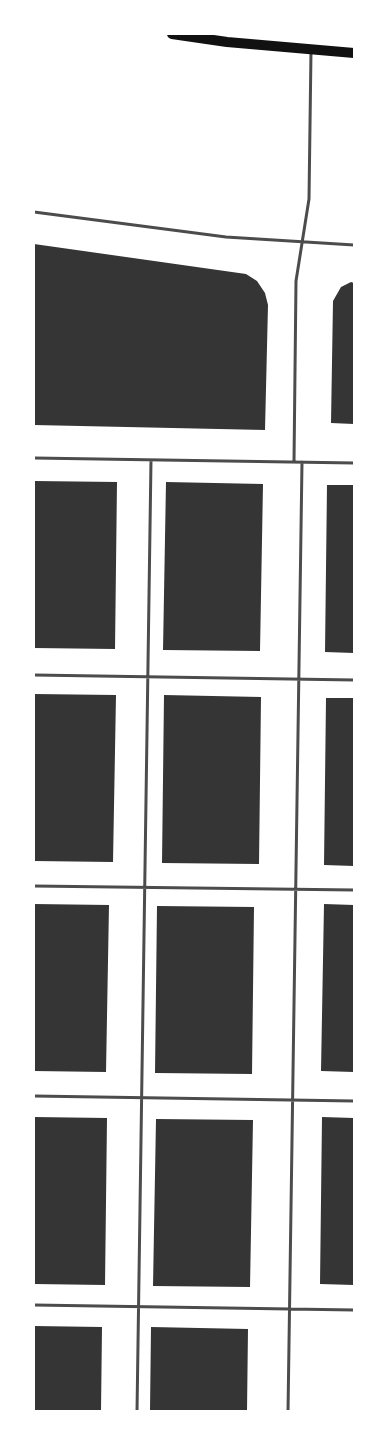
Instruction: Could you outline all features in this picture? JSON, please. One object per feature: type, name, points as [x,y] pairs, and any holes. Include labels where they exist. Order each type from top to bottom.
[{"type":"main road","points":[[172,34],[227,42],[354,53]]},
{"type":"lane","points":[[294,462],[296,281],[309,199],[311,50]]},
{"type":"lane","points":[[34,212],[226,237],[354,246]]},
{"type":"lane","points":[[34,458],[354,463]]},
{"type":"lane","points":[[137,1411],[151,460]]},
{"type":"lane","points":[[288,1411],[302,462]]},
{"type":"lane","points":[[34,675],[354,680]]},
{"type":"lane","points":[[34,886],[354,890]]},
{"type":"lane","points":[[34,1096],[354,1101]]},
{"type":"lane","points":[[34,1305],[354,1310]]},
{"type":"building","points":[[34,244],[246,274],[257,281],[265,293],[268,305],[265,430],[34,425]]},
{"type":"building","points":[[351,282],[354,283],[354,424],[331,423],[333,301],[341,287]]},
{"type":"building","points":[[34,481],[117,482],[115,649],[34,648]]},
{"type":"building","points":[[166,482],[263,484],[260,651],[163,650]]},
{"type":"building","points":[[327,485],[354,485],[354,653],[325,652]]},
{"type":"building","points":[[34,694],[116,695],[113,862],[34,861]]},
{"type":"building","points":[[164,695],[261,697],[259,864],[162,863]]},
{"type":"building","points":[[326,698],[354,698],[354,866],[324,865]]},
{"type":"building","points":[[34,904],[109,905],[106,1072],[34,1071]]},
{"type":"building","points":[[324,904],[354,905],[354,1072],[321,1071]]},
{"type":"building","points":[[157,906],[254,907],[252,1074],[155,1073]]},
{"type":"building","points":[[34,1117],[107,1118],[105,1285],[34,1284]]},
{"type":"building","points":[[322,1117],[354,1118],[354,1285],[320,1284]]},
{"type":"building","points":[[156,1119],[253,1120],[250,1287],[153,1286]]},
{"type":"building","points":[[34,1326],[102,1327],[101,1411],[34,1411]]},
{"type":"building","points":[[151,1327],[248,1329],[247,1411],[150,1411]]}]
